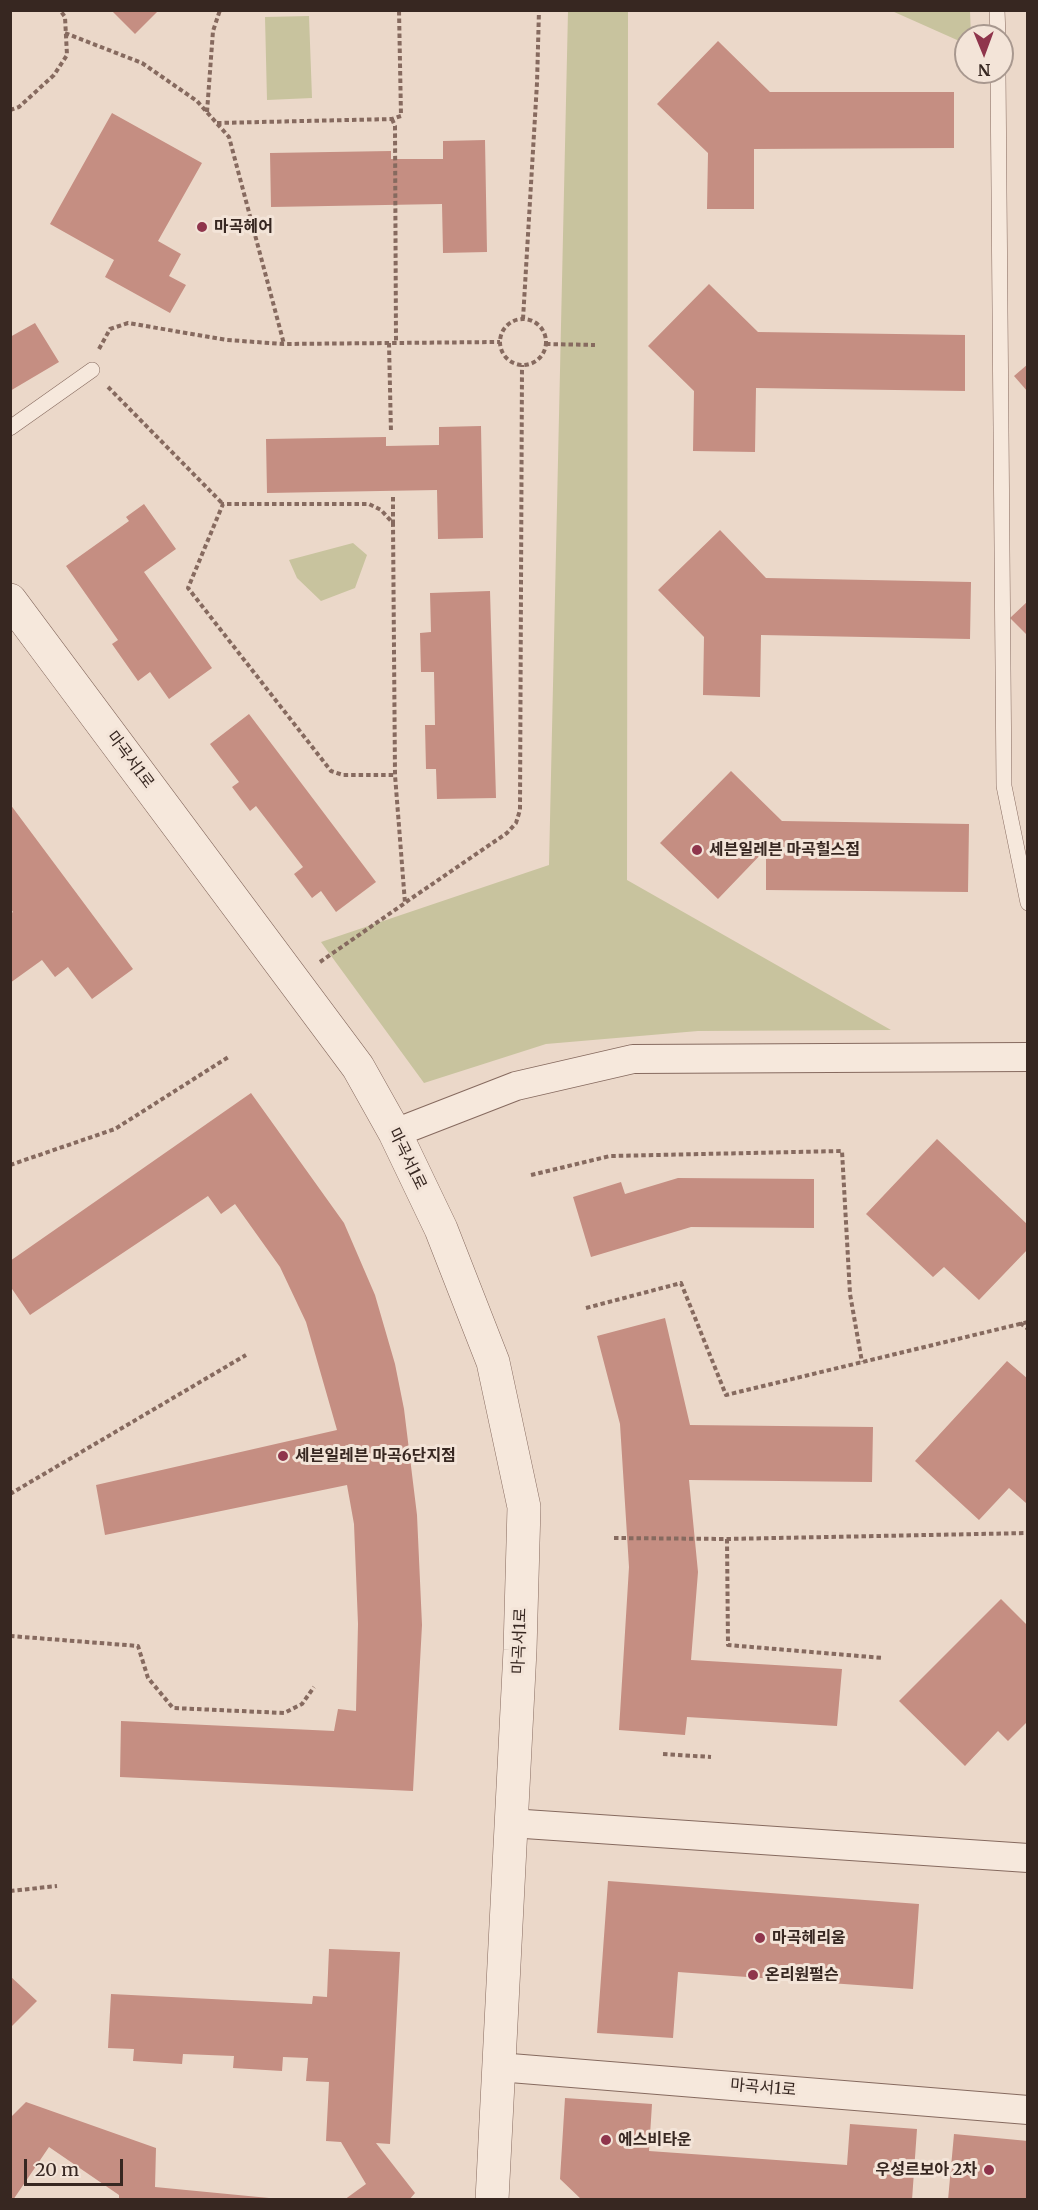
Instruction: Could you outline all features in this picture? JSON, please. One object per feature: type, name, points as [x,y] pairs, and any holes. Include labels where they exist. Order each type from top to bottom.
[{"type":"street","name":"마곡서1로","points":[[10,600],[358,1067],[395,1133],[441,1229],[493,1362],[524,1507],[520,1650],[492,2199]]},
{"type":"street","points":[[395,1133],[516,1086],[633,1059],[1028,1057]]},
{"type":"street","points":[[510,1823],[1028,1858]]},
{"type":"street","name":"마곡서1로","points":[[498,2067],[1028,2110]]},
{"type":"lane","points":[[998,84],[1004,786],[1028,903]]},
{"type":"lane","points":[[10,428],[94,364]]},
{"type":"path","points":[[10,110],[19,107],[54,75],[67,55],[65,17],[60,10]]},
{"type":"path","points":[[207,112],[213,31],[220,10]]},
{"type":"path","points":[[216,123],[392,119],[401,116],[399,10]]},
{"type":"path","points":[[523,319],[539,10]]},
{"type":"path","points":[[65,33],[142,63],[197,101],[229,137],[284,344]]},
{"type":"path","points":[[392,119],[394,126],[396,343]]},
{"type":"path","points":[[523,319],[538,324],[543,329],[546,344],[539,358],[532,363],[522,364],[510,362],[504,356],[500,342],[504,328],[509,323],[523,319]]},
{"type":"path","points":[[393,523],[381,510],[369,504],[223,504],[94,364],[110,329],[128,323],[227,340],[284,344],[500,342]]},
{"type":"path","points":[[389,343],[391,433]]},
{"type":"path","points":[[546,344],[595,345]]},
{"type":"path","points":[[319,963],[507,833],[516,823],[520,810],[522,364]]},
{"type":"path","points":[[393,497],[395,775],[405,903]]},
{"type":"path","points":[[223,504],[188,588],[331,771],[343,775],[395,775]]},
{"type":"path","points":[[10,1165],[115,1130],[230,1056]]},
{"type":"path","points":[[531,1175],[610,1156],[842,1151],[849,1294],[862,1362]]},
{"type":"path","points":[[586,1308],[681,1283],[726,1395],[1028,1322]]},
{"type":"path","points":[[1020,1323],[1028,1329]]},
{"type":"path","points":[[10,1494],[246,1355]]},
{"type":"path","points":[[614,1538],[727,1539],[1028,1533]]},
{"type":"path","points":[[727,1539],[728,1645],[883,1658]]},
{"type":"path","points":[[10,1636],[138,1646],[148,1678],[173,1708],[284,1713],[302,1704],[314,1687]]},
{"type":"path","points":[[663,1754],[711,1757]]},
{"type":"path","points":[[10,1891],[57,1886]]},
{"type":"shaded area","points":[[568,11],[628,11],[627,880],[891,1030],[698,1031],[546,1044],[424,1083],[321,942],[549,865]]},
{"type":"shaded area","points":[[892,11],[970,11],[971,24],[954,24],[954,39]]},
{"type":"shaded area","points":[[309,16],[312,98],[267,100],[265,17]]},
{"type":"shaded area","points":[[353,543],[367,555],[355,588],[321,601],[297,578],[289,560]]},
{"type":"building","points":[[111,10],[159,10],[135,34]]},
{"type":"building","points":[[718,41],[770,92],[954,92],[954,148],[754,149],[754,209],[707,209],[708,153],[657,104]]},
{"type":"building","points":[[112,113],[202,163],[158,241],[181,254],[169,276],[186,285],[170,313],[105,277],[114,260],[50,224]]},
{"type":"building","points":[[485,140],[487,252],[443,253],[442,204],[271,207],[270,153],[391,151],[391,159],[443,159],[443,141]]},
{"type":"building","points":[[709,284],[758,332],[965,335],[965,391],[756,388],[755,452],[693,451],[694,391],[648,346]]},
{"type":"building","points":[[35,323],[59,362],[10,391],[10,337]]},
{"type":"building","points":[[1028,364],[1028,392],[1014,376]]},
{"type":"building","points":[[481,426],[483,538],[438,539],[437,490],[267,493],[266,439],[386,437],[386,446],[439,445],[439,427]]},
{"type":"building","points":[[144,504],[176,549],[144,572],[212,668],[169,699],[150,672],[138,681],[112,644],[118,640],[66,566],[129,521],[126,517]]},
{"type":"building","points":[[720,530],[766,578],[971,582],[970,639],[761,635],[760,697],[703,695],[704,637],[658,590]]},
{"type":"building","points":[[490,591],[496,798],[437,799],[436,769],[426,769],[425,725],[435,725],[434,672],[421,672],[420,633],[431,632],[430,593]]},
{"type":"building","points":[[1028,601],[1028,636],[1010,618]]},
{"type":"building","points":[[249,714],[376,882],[336,912],[321,891],[312,898],[294,874],[303,867],[256,806],[250,811],[232,787],[239,782],[210,744]]},
{"type":"building","points":[[731,771],[782,821],[969,824],[968,892],[766,890],[766,849],[718,899],[660,843]]},
{"type":"building","points":[[10,804],[133,969],[92,999],[68,967],[55,977],[42,960],[10,983],[10,914],[13,912],[10,908]]},
{"type":"building","points":[[251,1093],[344,1223],[375,1295],[395,1364],[404,1409],[417,1515],[422,1625],[413,1791],[120,1777],[121,1721],[334,1731],[338,1709],[356,1711],[358,1624],[354,1524],[347,1485],[105,1535],[96,1485],[337,1430],[306,1322],[280,1267],[235,1204],[221,1214],[208,1196],[30,1315],[10,1286],[10,1261]]},
{"type":"building","points":[[937,1139],[1028,1225],[1028,1249],[979,1300],[944,1267],[933,1277],[866,1214]]},
{"type":"building","points":[[678,1178],[814,1179],[814,1228],[691,1227],[591,1257],[573,1197],[621,1182],[625,1194]]},
{"type":"building","points":[[665,1318],[690,1425],[873,1427],[872,1482],[689,1480],[698,1572],[691,1660],[842,1669],[837,1726],[687,1717],[685,1735],[619,1730],[629,1567],[620,1424],[597,1336]]},
{"type":"building","points":[[1007,1361],[1028,1379],[1028,1502],[1026,1503],[1009,1488],[979,1520],[915,1461]]},
{"type":"building","points":[[1001,1599],[1028,1626],[1028,1721],[1008,1741],[998,1731],[965,1766],[899,1701]]},
{"type":"building","name":"마곡헤리움","points":[[608,1881],[919,1904],[913,1989],[678,1972],[673,2038],[597,2033]]},
{"type":"building","points":[[329,1949],[400,1952],[390,2144],[376,2143],[415,2193],[409,2200],[344,2200],[366,2184],[341,2142],[326,2141],[329,2082],[306,2081],[308,2058],[283,2057],[282,2071],[233,2068],[234,2056],[183,2054],[182,2064],[133,2061],[134,2049],[108,2048],[111,1994],[312,2004],[313,1996],[327,1997]]},
{"type":"building","points":[[10,1976],[37,2001],[10,2028]]},
{"type":"building","name":"에스비타운","points":[[565,2098],[652,2104],[649,2151],[847,2165],[850,2124],[917,2129],[912,2200],[582,2200],[560,2179]]},
{"type":"building","points":[[26,2102],[156,2148],[155,2187],[269,2198],[269,2200],[119,2200],[119,2195],[49,2147],[13,2200],[10,2200],[10,2118]]},
{"type":"building","name":"우성르보아 2차","points":[[954,2134],[1028,2141],[1028,2200],[948,2200]]},
{"type":"place","name":"마곡헤어","points":[[202,227]]},
{"type":"place","name":"세븐일레븐 마곡힐스점","points":[[697,850]]},
{"type":"place","name":"세븐일레븐 마곡6단지점","points":[[283,1456]]},
{"type":"place","name":"마곡헤리움","points":[[760,1938]]},
{"type":"place","name":"온리원펄슨","points":[[753,1975]]},
{"type":"place","name":"에스비타운","points":[[606,2140]]},
{"type":"place","name":"우성르보아 2차","points":[[989,2170]]}]
